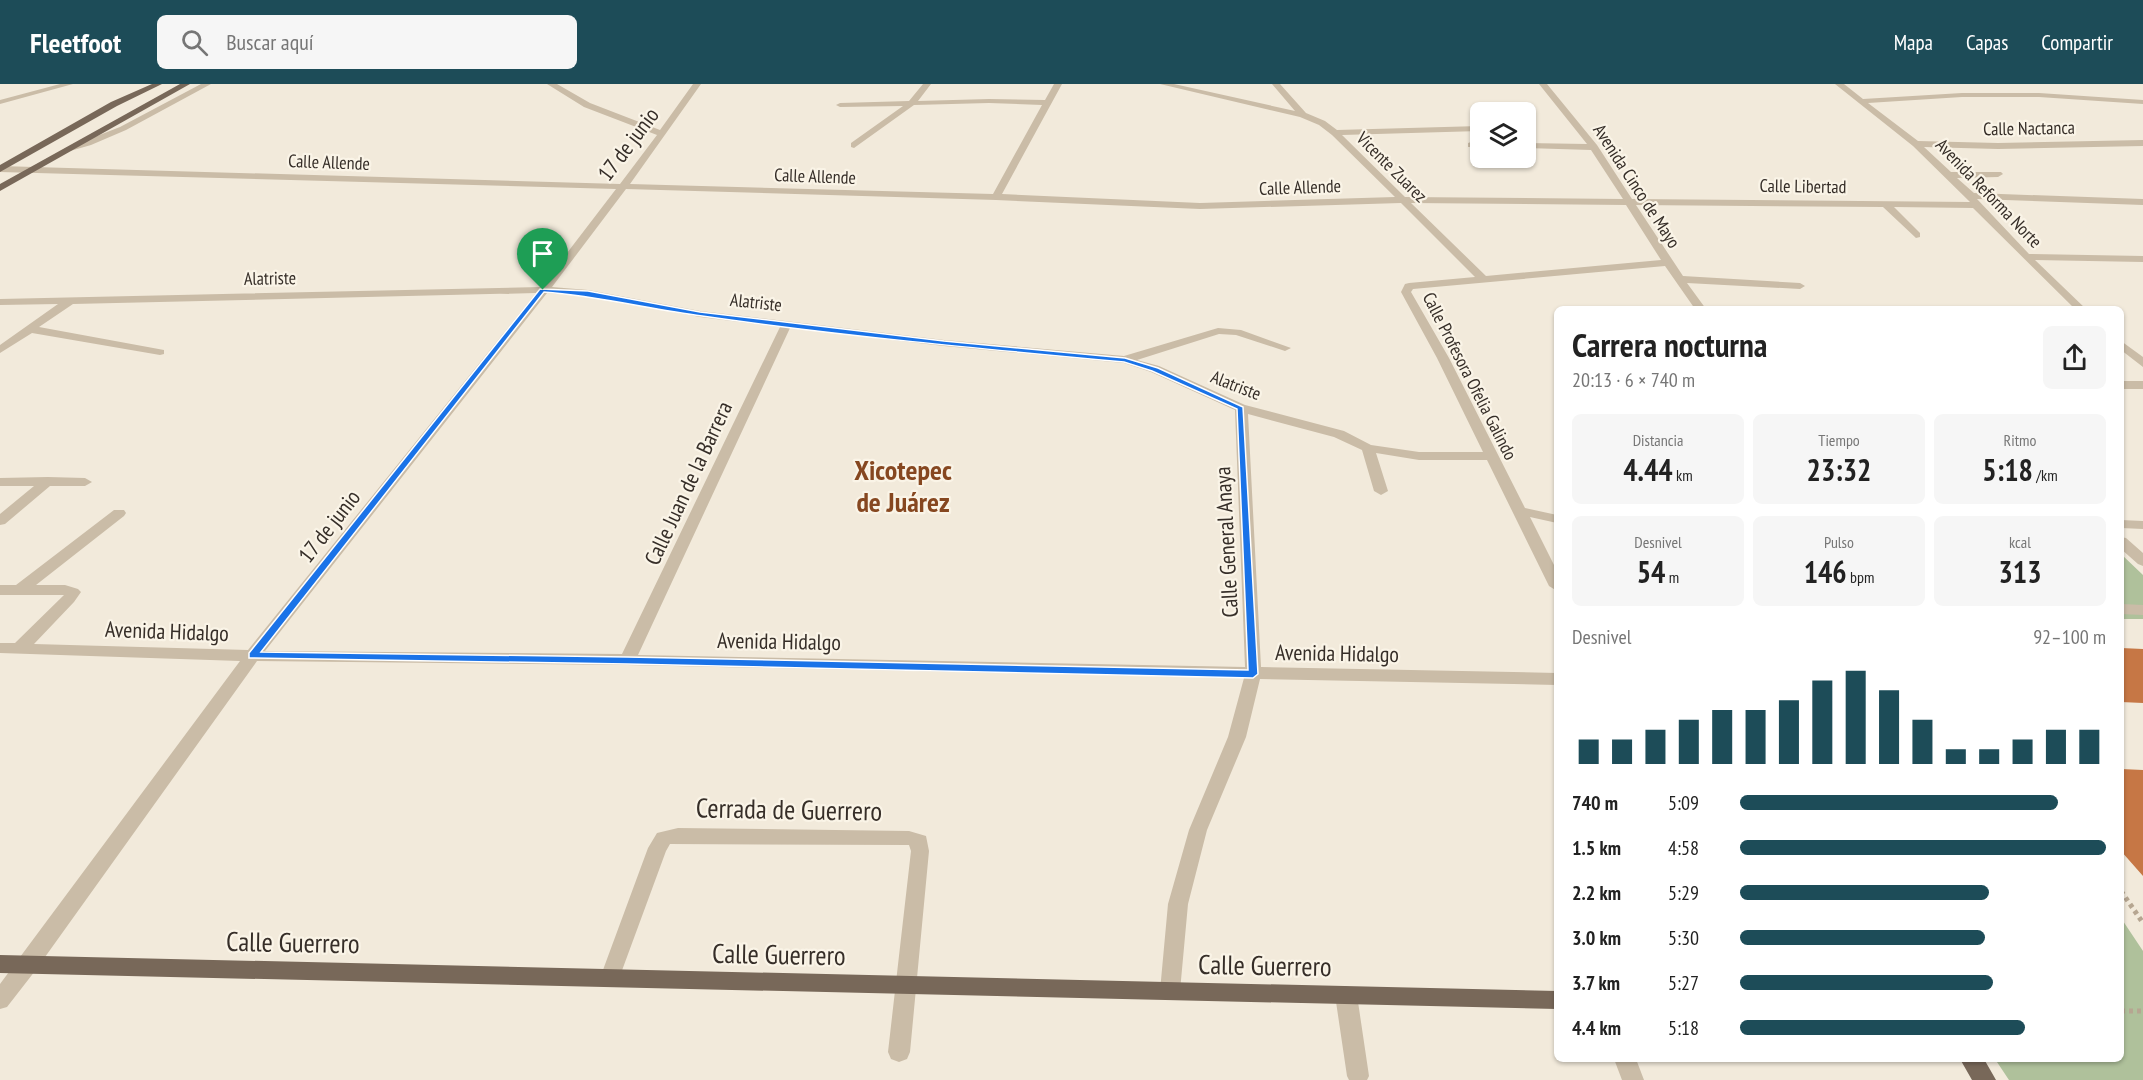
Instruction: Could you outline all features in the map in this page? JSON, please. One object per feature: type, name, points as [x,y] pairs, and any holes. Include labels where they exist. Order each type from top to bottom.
[{"type":"main road","points":[[0,169],[114,104],[158,84]]},
{"type":"main road","points":[[0,188],[186,84]]},
{"type":"main road","name":"Calle Guerrero","points":[[0,964],[1554,1000]]},
{"type":"main road","points":[[1973,1062],[1984,1080]]},
{"type":"street","points":[[0,102],[69,84]]},
{"type":"street","points":[[70,148],[98,140],[181,95],[207,84]]},
{"type":"street","points":[[551,84],[587,105],[662,134]]},
{"type":"street","name":"17 de junio","points":[[0,1000],[253,656],[543,290],[662,134],[697,84]]},
{"type":"street","points":[[854,145],[911,104],[927,84]]},
{"type":"street","points":[[996,197],[1058,84]]},
{"type":"street","points":[[1164,84],[1303,115]]},
{"type":"street","name":"Vicente Zuarez","points":[[1276,84],[1303,115],[1322,123],[1335,133],[1482,278]]},
{"type":"street","name":"Avenida Cinco de Mayo","points":[[1543,84],[1594,147],[1630,200],[1668,263],[1699,306]]},
{"type":"street","name":"Avenida Reforma Norte","points":[[1839,84],[1916,144],[1974,200],[2026,257],[2078,306]]},
{"type":"street","points":[[1863,101],[1962,95],[2039,95],[2143,102]]},
{"type":"street","points":[[840,105],[989,101],[1049,103]]},
{"type":"street","points":[[1335,133],[1470,128]]},
{"type":"street","name":"Calle Nactanca","points":[[1916,144],[1998,146],[2143,142]]},
{"type":"street","points":[[1536,146],[1594,147]]},
{"type":"street","name":"Calle Allende","points":[[0,169],[996,197],[1200,206],[1403,200],[1630,200]]},
{"type":"street","points":[[1949,175],[1998,174]]},
{"type":"street","name":"Calle Libertad","points":[[1630,200],[1884,203],[1974,200],[2143,202]]},
{"type":"street","points":[[1769,202],[1780,214]]},
{"type":"street","points":[[1884,203],[1916,235]]},
{"type":"street","points":[[2026,257],[2143,259]]},
{"type":"street","name":"Calle Profesora Ofelia Galindo","points":[[1554,580],[1443,358],[1406,292],[1409,286],[1668,263]]},
{"type":"street","points":[[1679,279],[1800,286]]},
{"type":"street","name":"Alatriste","points":[[0,302],[543,290],[588,293],[700,314],[944,343],[1125,360],[1155,369],[1240,408],[1339,434],[1368,448],[1419,456],[1491,456]]},
{"type":"street","points":[[0,350],[71,300]]},
{"type":"street","name":"Calle Juan de la Barrera","points":[[627,660],[787,323]]},
{"type":"street","points":[[29,329],[160,352]]},
{"type":"street","points":[[1125,360],[1218,331],[1237,332],[1285,348]]},
{"type":"street","points":[[2124,347],[2143,363]]},
{"type":"street","points":[[2124,385],[2143,385]]},
{"type":"street","name":"Calle General Anaya","points":[[1170,991],[1178,904],[1198,830],[1237,737],[1253,674],[1240,408]]},
{"type":"street","points":[[1368,448],[1381,491]]},
{"type":"street","points":[[0,520],[48,481]]},
{"type":"street","points":[[0,482],[85,482]]},
{"type":"street","points":[[1520,511],[1554,518]]},
{"type":"street","points":[[20,590],[119,513]]},
{"type":"street","points":[[2124,524],[2143,525]]},
{"type":"street","points":[[2124,544],[2143,561]]},
{"type":"street","points":[[0,590],[73,592],[69,599],[20,648]]},
{"type":"street","points":[[2124,609],[2143,610]]},
{"type":"street","name":"Avenida Hidalgo","points":[[0,648],[253,656],[627,660],[1554,679]]},
{"type":"street","name":"Cerrada de Guerrero","points":[[610,978],[657,848],[664,838],[678,835],[909,838],[919,841],[920,852],[907,985]]},
{"type":"street","points":[[899,1052],[907,985]]},
{"type":"street","points":[[1346,995],[1358,1076]]},
{"type":"street","points":[[1626,1062],[1633,1080]]},
{"type":"path","points":[[2124,895],[2143,923]]},
{"type":"path","points":[[2124,1011],[2143,1011]]},
{"type":"green space","points":[[2124,557],[2143,575],[2143,619],[2124,619]]},
{"type":"green space","points":[[2124,922],[2143,951],[2143,1080],[2009,1080],[1997,1062],[2124,1062]]},
{"type":"building","points":[[2124,648],[2143,649],[2143,703],[2124,702]]},
{"type":"building","points":[[2124,769],[2143,770],[2143,876],[2124,854]]},
{"type":"district","name":"Xicotepec de Juárez","points":[[903,485]]},
{"type":"route","points":[[543,290],[588,293],[700,314],[944,343],[1125,360],[1155,369],[1240,408],[1253,674],[627,660],[253,656],[543,290]]}]
